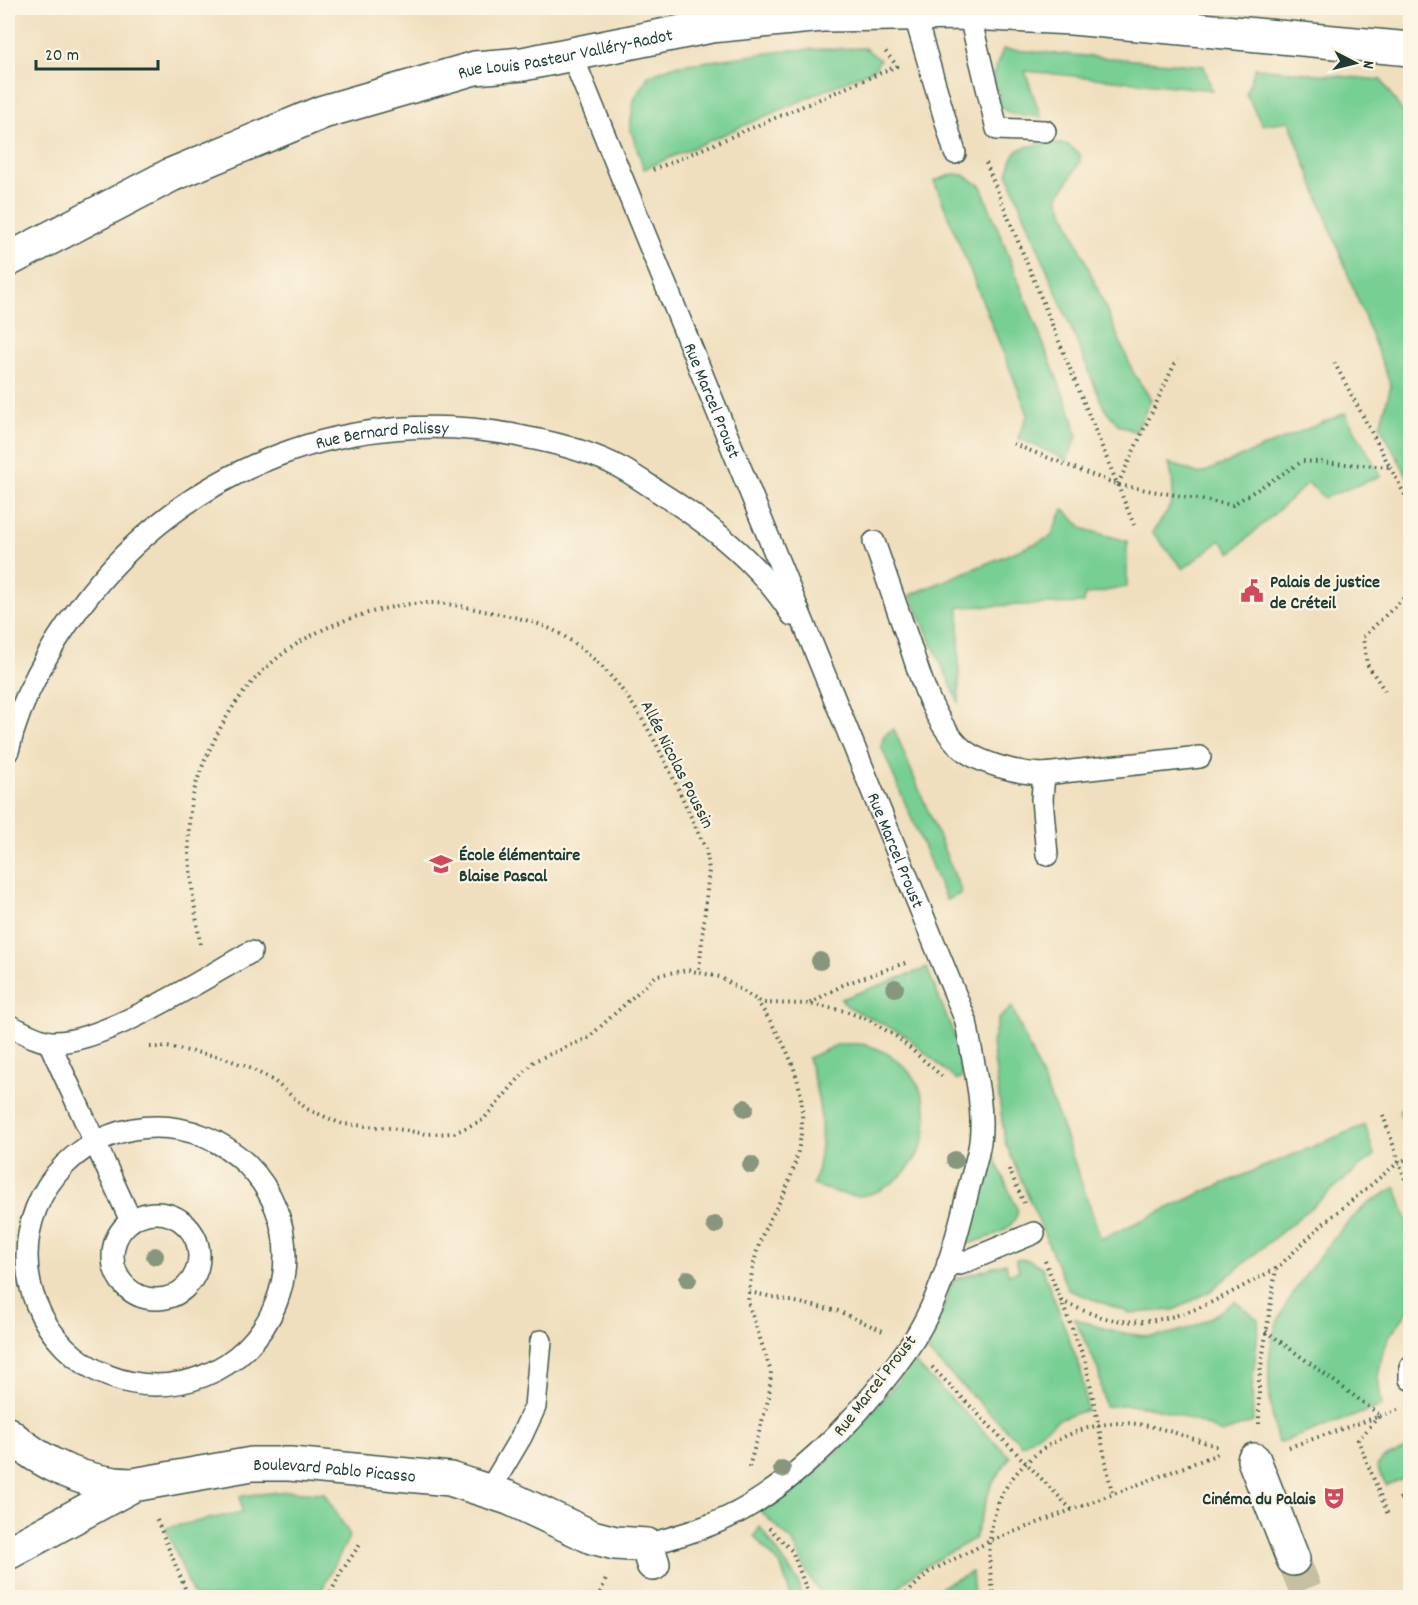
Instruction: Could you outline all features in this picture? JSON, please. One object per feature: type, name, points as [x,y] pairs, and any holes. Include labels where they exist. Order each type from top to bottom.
[{"type":"street","name":"Rue Louis Pasteur Valléry-Radot","points":[[8,260],[171,176],[323,112],[475,68],[523,64],[711,26],[822,15],[969,13],[1072,18],[1410,49]]},
{"type":"street","points":[[8,1434],[30,1453],[92,1482],[133,1485]]},
{"type":"street","points":[[1241,1455],[1293,1559]]},
{"type":"street","name":"Boulevard Pablo Picasso","points":[[8,1553],[133,1485],[242,1465],[290,1464],[450,1479],[489,1491],[592,1537],[650,1555]]},
{"type":"lane","points":[[914,13],[955,153]]},
{"type":"lane","points":[[969,13],[997,129],[1045,131]]},
{"type":"lane","name":"Rue Marcel Proust","points":[[571,53],[818,657],[936,953],[966,1021],[979,1105],[980,1141],[959,1231],[937,1293],[909,1346],[851,1418],[803,1469],[749,1506],[650,1555]]},
{"type":"lane","name":"Rue Bernard Palissy","points":[[8,750],[30,692],[63,630],[105,573],[156,524],[214,484],[279,454],[346,434],[416,426],[487,429],[555,443],[622,468],[688,511],[737,549],[784,602],[818,657]]},
{"type":"lane","points":[[874,542],[926,693],[938,719],[960,747],[991,764],[1024,774],[1044,774],[1200,757]]},
{"type":"lane","points":[[1044,774],[1042,799],[1047,855]]},
{"type":"lane","points":[[8,1025],[49,1042],[73,1040],[100,1032],[252,952]]},
{"type":"lane","points":[[49,1042],[97,1142],[131,1221]]},
{"type":"lane","points":[[146,1127],[175,1128],[203,1135],[229,1149],[251,1168],[268,1191],[280,1218],[286,1246],[284,1275],[277,1304],[263,1329],[245,1351],[222,1369],[195,1380],[166,1386],[138,1385],[109,1378],[84,1365],[61,1346],[44,1322],[33,1296],[27,1267],[28,1238],[35,1210],[49,1184],[68,1161],[97,1142],[117,1132],[146,1127]]},
{"type":"lane","points":[[146,1214],[163,1214],[179,1220],[191,1231],[198,1247],[199,1264],[193,1280],[181,1292],[166,1299],[149,1299],[133,1293],[121,1282],[114,1266],[113,1249],[119,1234],[131,1221],[146,1214]]},
{"type":"lane","points":[[948,1262],[960,1264],[1034,1233]]},
{"type":"lane","points":[[489,1491],[522,1437],[535,1407],[541,1341]]},
{"type":"lane","points":[[1410,1368],[1410,1379]]},
{"type":"path","points":[[651,171],[897,66],[879,43]]},
{"type":"path","points":[[983,157],[1134,525]]},
{"type":"path","points":[[1118,485],[1177,358]]},
{"type":"path","points":[[1334,362],[1410,504]]},
{"type":"path","points":[[1012,444],[1118,485],[1232,505],[1303,460],[1390,467]]},
{"type":"path","points":[[1385,691],[1367,664],[1364,637],[1410,592]]},
{"type":"path","name":"Allée Nicolas Poussin","points":[[204,978],[188,845],[191,803],[203,764],[223,721],[248,684],[276,656],[308,635],[345,619],[428,602],[492,612],[528,621],[561,634],[624,691],[641,713],[706,849],[708,882],[699,971]]},
{"type":"path","points":[[809,1004],[845,984],[936,953]]},
{"type":"path","points":[[140,1046],[167,1047],[222,1057],[274,1081],[307,1109],[342,1124],[427,1134],[454,1133],[483,1120],[534,1061],[588,1038],[657,975],[677,970],[699,971],[720,977],[757,1001],[778,1032],[792,1060],[804,1101],[792,1173],[763,1234],[749,1292],[748,1302],[771,1372],[769,1397],[746,1472]]},
{"type":"path","points":[[757,1001],[809,1004],[845,1011],[869,1020],[897,1037],[948,1082]]},
{"type":"path","points":[[1383,1115],[1410,1194]]},
{"type":"path","points":[[1060,1301],[1103,1317],[1154,1321],[1197,1310],[1276,1269],[1324,1223],[1399,1162],[1410,1158]]},
{"type":"path","points":[[1241,1455],[1260,1414],[1258,1380],[1276,1269]]},
{"type":"path","points":[[749,1292],[838,1311],[889,1334]]},
{"type":"path","points":[[1266,1331],[1380,1415]]},
{"type":"path","points":[[1077,1343],[1086,1363],[1112,1493]]},
{"type":"path","points":[[930,1365],[1072,1510]]},
{"type":"path","points":[[902,1598],[929,1572],[990,1541],[1112,1493],[1400,1409]]},
{"type":"path","points":[[1380,1415],[1358,1440],[1389,1517]]},
{"type":"path","points":[[995,1598],[990,1541],[1005,1489],[1027,1464],[1062,1437],[1075,1431],[1100,1425],[1136,1425],[1241,1455]]},
{"type":"path","points":[[1399,1499],[1410,1494]]},
{"type":"path","points":[[157,1520],[189,1598]]},
{"type":"path","points":[[763,1522],[792,1551],[810,1598]]},
{"type":"path","points":[[328,1598],[361,1543]]},
{"type":"green space","points":[[865,48],[880,60],[874,69],[644,169],[630,128],[634,100],[649,75],[673,66],[790,50]]},
{"type":"green space","points":[[1003,49],[1204,66],[1212,90],[1025,71],[1041,117],[1011,114],[1001,107],[993,75]]},
{"type":"green space","points":[[1255,68],[1381,80],[1410,123],[1410,481],[1380,426],[1391,386],[1289,121],[1262,125],[1246,94]]},
{"type":"green space","points":[[1047,143],[1068,145],[1080,154],[1080,162],[1058,197],[1134,374],[1151,399],[1136,432],[1119,425],[1104,408],[1008,175],[1015,153],[1024,147]]},
{"type":"green space","points":[[954,174],[964,175],[981,186],[1073,419],[1077,437],[1067,460],[1018,438],[1028,414],[934,181]]},
{"type":"green space","points":[[1345,413],[1381,476],[1324,498],[1308,483],[1231,553],[1221,540],[1183,569],[1152,532],[1165,515],[1172,500],[1173,484],[1169,463],[1200,474]]},
{"type":"green space","points":[[1063,509],[1084,529],[1127,541],[1127,587],[1085,595],[1084,603],[959,607],[959,703],[910,595],[1051,537]]},
{"type":"green space","points":[[894,729],[962,893],[946,900],[881,746],[884,735]]},
{"type":"green space","points":[[927,968],[956,1040],[962,1078],[956,1080],[905,1035],[848,1007],[841,999]]},
{"type":"green space","points":[[1012,1007],[1059,1118],[1101,1239],[1210,1189],[1365,1125],[1374,1155],[1209,1292],[1174,1310],[1130,1313],[1068,1290],[1005,1142],[992,1043],[998,1020]]},
{"type":"green space","points":[[839,1044],[867,1045],[887,1054],[904,1066],[916,1082],[924,1100],[927,1119],[924,1139],[916,1157],[902,1175],[876,1192],[858,1196],[813,1185],[818,1169],[821,1122],[808,1058]]},
{"type":"green space","points":[[1410,1106],[1410,1136],[1399,1111]]},
{"type":"green space","points":[[991,1150],[1018,1211],[1015,1219],[1004,1230],[965,1245]]},
{"type":"green space","points":[[1396,1187],[1410,1230],[1410,1309],[1390,1335],[1382,1355],[1378,1377],[1382,1406],[1278,1443],[1270,1401],[1269,1371],[1272,1342],[1281,1315],[1301,1281],[1341,1230],[1365,1206]]},
{"type":"green space","points":[[1016,1259],[1029,1260],[1042,1267],[1081,1371],[1087,1410],[1061,1418],[1022,1445],[923,1347],[942,1311],[953,1280],[1006,1263],[1008,1274],[1019,1271]]},
{"type":"green space","points":[[1235,1301],[1259,1320],[1252,1390],[1253,1422],[1222,1433],[1180,1415],[1150,1407],[1120,1405],[1105,1407],[1098,1369],[1074,1318],[1119,1332],[1158,1335],[1177,1332],[1195,1325]]},
{"type":"green space","points":[[913,1361],[1010,1457],[991,1485],[974,1539],[917,1571],[888,1597],[825,1597],[810,1579],[793,1542],[761,1512],[784,1498],[825,1463],[880,1404]]},
{"type":"green space","points":[[1410,1447],[1410,1483],[1403,1479],[1386,1485],[1377,1466],[1382,1459]]},
{"type":"green space","points":[[288,1491],[324,1493],[350,1535],[318,1597],[194,1597],[166,1528],[242,1512],[240,1496]]},
{"type":"green space","points":[[760,1527],[798,1581],[802,1597],[791,1597],[781,1566],[754,1536]]},
{"type":"green space","points":[[972,1572],[974,1597],[930,1597],[946,1584]]},
{"type":"tunnel","points":[[1293,1559],[1309,1598]]},
{"type":"place","name":"Palais de justice de Créteil","points":[[1252,591]]},
{"type":"place","name":"École élémentaire Blaise Pascal","points":[[441,864]]},
{"type":"place","name":"Cinéma du Palais","points":[[1334,1498]]}]
